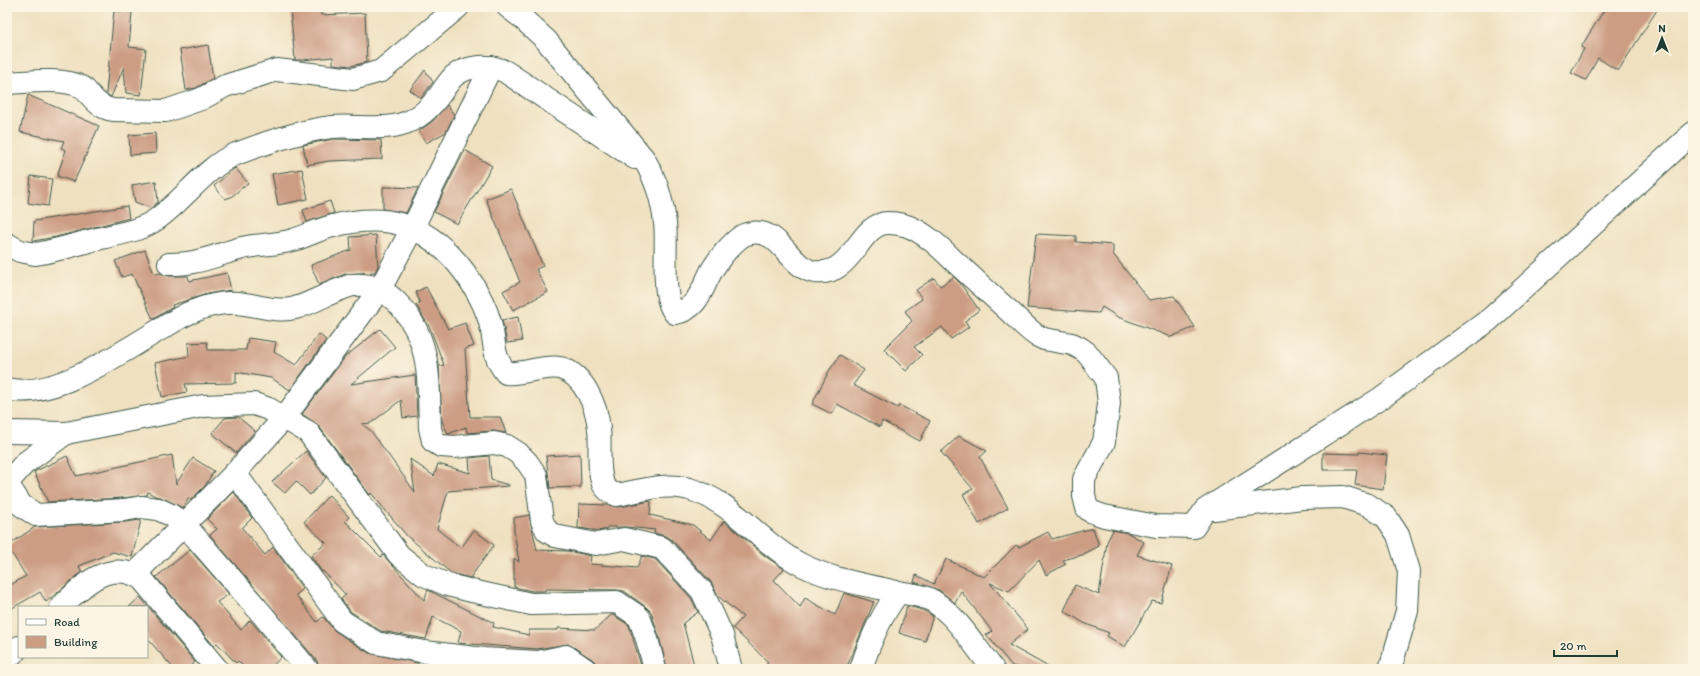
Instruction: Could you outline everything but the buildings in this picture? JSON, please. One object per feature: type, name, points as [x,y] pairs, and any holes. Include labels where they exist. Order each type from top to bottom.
[{"type":"street","points":[[7,83],[46,81],[74,84],[83,87],[100,106],[105,109],[166,111],[201,99],[225,86],[277,70],[353,79],[373,74],[381,71],[458,7]]},
{"type":"street","points":[[508,7],[521,16],[546,40],[610,119],[632,143],[648,166],[656,181],[662,201],[666,224],[668,294],[671,308],[675,313],[684,312],[695,302],[704,288],[712,269],[729,248],[744,235],[756,232],[768,235],[779,243],[801,266],[816,272],[825,272],[838,268],[851,256],[867,234],[877,225],[888,223],[904,225],[915,230],[942,250],[1036,336],[1072,344],[1087,353],[1100,369],[1107,383],[1109,403],[1104,442],[1084,480],[1084,503],[1090,512],[1156,526],[1194,527],[1205,510],[1381,398],[1489,320],[1693,133]]},
{"type":"street","points":[[7,244],[20,251],[36,254],[139,228],[156,220],[221,162],[234,155],[268,142],[313,130],[333,127],[389,126],[405,123],[422,114],[431,106],[456,75],[471,69],[491,67],[506,72],[568,115],[648,166]]},
{"type":"street","points":[[135,574],[235,473],[284,418],[380,289],[413,227],[491,67]]},
{"type":"street","points":[[169,264],[191,263],[243,248],[281,243],[332,226],[354,221],[386,221],[413,227],[438,244],[458,264],[473,286],[487,315],[492,330],[494,349],[499,364],[506,373],[516,374],[546,368],[560,368],[573,375],[582,384],[593,405],[597,417],[603,484],[609,492],[617,495],[669,486],[688,488],[708,496],[742,520],[776,549],[801,565],[850,583],[923,597],[933,602],[961,627],[994,669]]},
{"type":"street","points":[[7,389],[28,390],[45,388],[70,379],[114,357],[192,312],[210,307],[236,303],[288,310],[304,306],[353,285],[368,286],[380,289],[406,312],[423,345],[427,370],[431,436],[436,443],[446,447],[494,443],[507,446],[518,453],[527,462],[536,475],[542,521],[546,531],[555,536],[596,544],[624,539],[662,548],[702,591],[722,635],[731,669]]},
{"type":"street","points":[[7,432],[66,433],[203,406],[254,404],[269,409],[308,432],[399,555],[424,576],[472,591],[532,604],[617,602],[639,617],[655,669]]},
{"type":"street","points":[[66,433],[25,463],[7,483],[21,505],[36,515],[124,510],[142,507],[158,509],[171,515],[184,524],[262,614],[307,669]]},
{"type":"street","points":[[235,473],[342,621],[376,643],[424,652],[484,659],[538,662],[566,656],[585,669]]},
{"type":"street","points":[[1205,510],[1302,498],[1343,497],[1368,504],[1386,517],[1398,536],[1409,571],[1407,611],[1391,668]]},
{"type":"street","points":[[62,606],[81,587],[92,578],[101,574],[119,572],[135,574],[141,578],[217,669]]},
{"type":"street","points":[[861,669],[879,624],[899,592]]},
{"type":"street","points":[[7,659],[18,648]]}]
